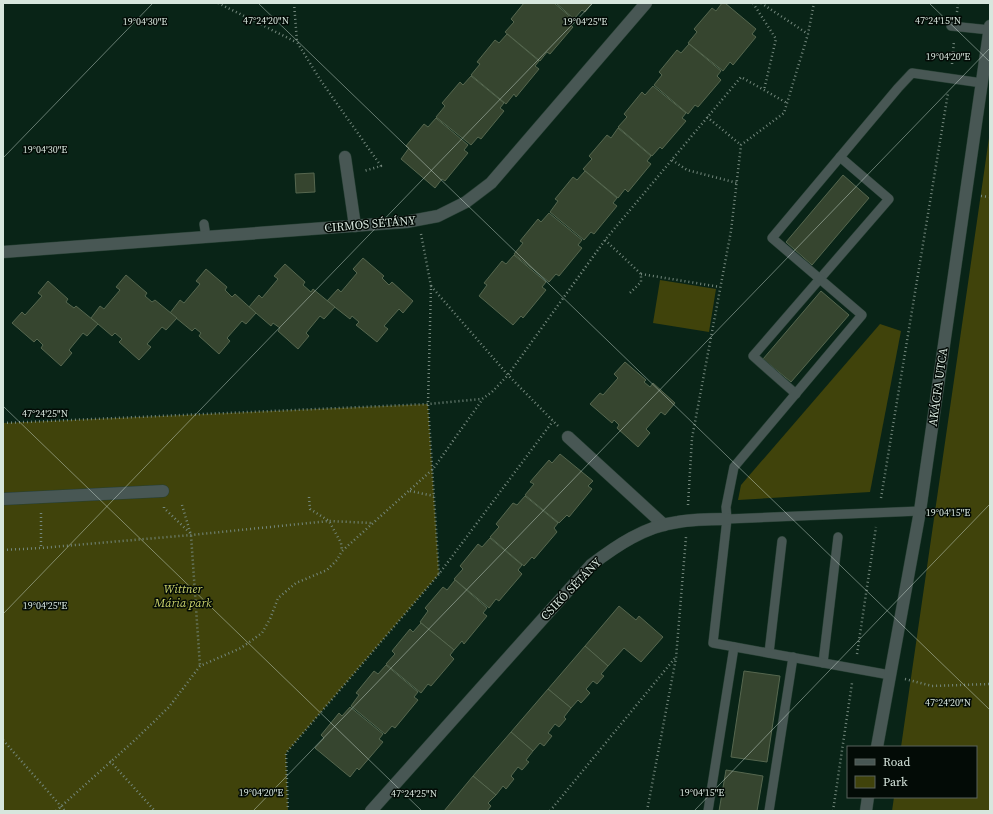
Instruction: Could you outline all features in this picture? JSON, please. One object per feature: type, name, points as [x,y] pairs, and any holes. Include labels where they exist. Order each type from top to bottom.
[{"type":"street","name":"CIRMOS SÉTÁNY","points":[[3,252],[355,226],[418,220],[438,216],[466,202],[491,183],[646,3]]},
{"type":"street","name":"AKÁCFA UTCA","points":[[877,746],[920,511],[990,26]]},
{"type":"street","points":[[345,157],[355,226]]},
{"type":"street","points":[[568,437],[664,525]]},
{"type":"street","points":[[3,499],[163,491]]},
{"type":"street","name":"CSIKÓ SÉTÁNY","points":[[371,811],[591,565],[616,546],[638,535],[664,525],[687,521],[726,519]]},
{"type":"street","points":[[866,811],[868,798]]},
{"type":"lane","points":[[953,26],[990,30]]},
{"type":"lane","points":[[890,674],[713,643],[726,519],[726,506],[734,467],[862,315],[772,238],[912,73],[982,84]]},
{"type":"lane","points":[[796,394],[753,356],[889,199],[840,157]]},
{"type":"lane","points":[[204,224],[206,237]]},
{"type":"lane","name":"CSIKÓ SÉTÁNY","points":[[726,519],[920,511]]},
{"type":"lane","points":[[823,663],[838,537]]},
{"type":"lane","points":[[768,653],[782,541]]},
{"type":"lane","points":[[708,811],[734,647]]},
{"type":"lane","points":[[769,811],[793,657]]},
{"type":"path","points":[[218,3],[297,42]]},
{"type":"path","points":[[294,3],[297,42],[321,81],[381,166],[348,175]]},
{"type":"path","points":[[752,3],[776,39],[764,90]]},
{"type":"path","points":[[761,3],[808,34]]},
{"type":"path","points":[[647,811],[676,658],[692,438],[731,231],[742,145],[784,113],[808,34],[814,3]]},
{"type":"path","points":[[833,811],[878,513],[950,79],[953,26],[958,3]]},
{"type":"path","points":[[56,811],[169,707],[200,666],[241,648],[262,633],[270,619],[278,598],[296,583],[327,570],[337,560],[342,551],[433,469],[482,399],[492,392],[508,375],[605,240],[741,77],[787,103]]},
{"type":"path","points":[[707,117],[742,145]]},
{"type":"path","points":[[672,160],[687,170],[737,183]]},
{"type":"path","points":[[418,220],[431,286],[428,404],[439,574]]},
{"type":"path","points":[[605,240],[641,274],[720,287]]},
{"type":"path","points":[[630,293],[641,282],[641,274]]},
{"type":"path","points":[[431,286],[508,375],[568,437]]},
{"type":"path","points":[[3,423],[428,404],[482,399]]},
{"type":"path","points":[[288,811],[286,753],[439,574],[553,421]]},
{"type":"path","points":[[409,490],[434,496]]},
{"type":"path","points":[[163,491],[164,508],[191,535]]},
{"type":"path","points":[[40,497],[41,548]]},
{"type":"path","points":[[309,497],[310,509],[329,521],[342,551]]},
{"type":"path","points":[[182,505],[191,535],[200,666]]},
{"type":"path","points":[[3,550],[191,535],[329,521],[373,523]]},
{"type":"path","points":[[550,811],[676,658]]},
{"type":"path","points":[[890,674],[932,686],[990,684]]},
{"type":"path","points":[[3,740],[65,811]]},
{"type":"path","points":[[110,761],[156,811]]},
{"type":"green space","points":[[990,131],[990,811],[892,811],[894,798],[977,798],[977,746],[901,746]]},
{"type":"green space","points":[[660,280],[716,289],[709,332],[653,323]]},
{"type":"green space","points":[[880,324],[901,331],[870,492],[738,500],[741,485]]},
{"type":"green space","name":"Wittner Mária park","points":[[428,404],[439,574],[286,753],[288,811],[3,811],[3,423]]},
{"type":"building","points":[[524,3],[554,3],[573,19],[569,24],[573,27],[550,54],[547,52],[540,61],[505,32],[514,22],[511,19]]},
{"type":"building","points":[[556,3],[592,3],[585,12],[582,10],[574,19]]},
{"type":"building","points":[[722,3],[725,3],[756,29],[752,34],[756,37],[733,65],[730,62],[723,71],[688,43],[697,32],[694,29],[712,8],[716,11]]},
{"type":"building","points":[[507,34],[539,61],[535,66],[539,69],[516,97],[514,94],[506,104],[471,75],[480,64],[477,62],[495,40],[499,43]]},
{"type":"building","points":[[689,44],[721,71],[717,76],[721,80],[698,107],[695,105],[688,114],[654,85],[662,75],[659,72],[677,50],[681,53]]},
{"type":"building","points":[[471,76],[504,103],[500,108],[504,111],[481,139],[478,137],[471,145],[436,117],[445,106],[442,103],[460,82],[463,85]]},
{"type":"building","points":[[653,86],[686,113],[682,118],[686,121],[662,149],[660,147],[652,156],[618,127],[627,117],[624,114],[642,92],[645,95]]},
{"type":"building","points":[[436,118],[468,145],[464,150],[468,153],[445,181],[442,179],[435,188],[401,159],[409,148],[406,146],[424,124],[428,127]]},
{"type":"building","points":[[618,128],[651,156],[647,161],[651,164],[628,192],[625,189],[618,198],[583,169],[592,159],[589,156],[607,135],[611,138]]},
{"type":"building","points":[[585,171],[617,198],[613,203],[617,206],[594,234],[591,232],[584,240],[550,212],[558,201],[555,199],[573,177],[577,180]]},
{"type":"building","points":[[314,173],[315,192],[296,193],[295,174]]},
{"type":"building","points":[[843,175],[869,198],[812,265],[786,242]]},
{"type":"building","points":[[549,213],[582,240],[578,245],[582,248],[559,276],[556,274],[549,282],[514,254],[523,243],[520,241],[538,219],[541,222]]},
{"type":"building","points":[[514,255],[546,282],[542,287],[546,290],[523,318],[521,316],[513,325],[479,296],[487,285],[484,283],[502,261],[506,264]]},
{"type":"building","points":[[363,258],[384,276],[382,278],[389,285],[392,282],[413,301],[403,313],[399,309],[384,326],[388,329],[377,342],[356,325],[359,322],[352,316],[350,319],[327,301],[338,289],[341,292],[357,273],[353,269]]},
{"type":"building","points":[[285,264],[305,282],[303,285],[311,292],[313,289],[335,307],[324,319],[320,316],[306,333],[309,336],[298,349],[278,331],[280,328],[273,323],[271,326],[249,307],[259,295],[262,298],[278,279],[274,276]]},
{"type":"building","points":[[206,269],[227,287],[225,290],[232,297],[235,294],[256,313],[246,324],[242,321],[227,338],[230,341],[219,354],[199,336],[201,333],[195,328],[192,331],[170,313],[180,300],[184,303],[200,284],[196,281]]},
{"type":"building","points":[[126,275],[147,293],[145,296],[152,302],[155,300],[177,318],[166,330],[162,327],[147,344],[151,347],[139,360],[119,342],[122,339],[115,333],[112,336],[91,318],[100,306],[104,309],[120,290],[116,287]]},
{"type":"building","points":[[48,281],[68,299],[66,302],[74,308],[76,306],[98,324],[87,336],[83,333],[69,350],[72,353],[61,366],[41,348],[43,345],[37,339],[34,342],[12,323],[22,312],[25,315],[42,296],[38,293]]},
{"type":"building","points":[[821,291],[849,315],[791,382],[763,359]]},
{"type":"building","points":[[625,362],[646,380],[644,382],[650,387],[653,383],[675,403],[665,415],[661,412],[646,429],[650,433],[638,447],[617,428],[619,425],[614,420],[612,423],[590,404],[600,393],[603,395],[618,378],[614,374]]},
{"type":"building","points":[[560,454],[593,481],[588,486],[592,489],[569,517],[567,515],[559,523],[525,495],[534,484],[530,482],[549,460],[552,463]]},
{"type":"building","points":[[525,496],[558,523],[554,528],[557,532],[534,559],[532,557],[524,566],[490,537],[499,527],[496,524],[513,503],[517,505]]},
{"type":"building","points":[[490,538],[522,565],[518,570],[522,574],[499,601],[496,599],[489,608],[454,579],[463,569],[460,566],[478,544],[482,547]]},
{"type":"building","points":[[455,580],[487,608],[483,613],[487,616],[464,644],[462,641],[454,650],[420,622],[428,611],[425,608],[443,587],[447,590]]},
{"type":"building","points":[[619,606],[636,620],[639,616],[663,637],[641,662],[624,648],[608,666],[585,646]]},
{"type":"building","points":[[421,623],[454,650],[450,655],[454,659],[431,686],[428,684],[421,693],[386,664],[395,654],[392,651],[410,629],[413,632]]},
{"type":"building","points":[[585,646],[608,666],[601,674],[604,676],[597,684],[593,681],[586,689],[590,693],[581,703],[578,700],[571,708],[548,689]]},
{"type":"building","points":[[386,665],[418,692],[414,697],[418,700],[395,728],[392,726],[385,734],[351,706],[359,695],[356,693],[374,671],[378,674]]},
{"type":"building","points":[[744,671],[780,676],[767,762],[731,757]]},
{"type":"building","points":[[548,689],[571,708],[564,717],[566,719],[559,727],[555,724],[548,733],[552,736],[544,746],[540,743],[533,751],[511,732]]},
{"type":"building","points":[[350,707],[383,734],[379,739],[383,742],[359,770],[357,768],[350,777],[315,748],[324,738],[321,735],[339,713],[342,716]]},
{"type":"building","points":[[511,732],[533,751],[526,760],[529,762],[522,770],[518,767],[511,776],[514,779],[506,789],[503,786],[496,795],[473,776]]},
{"type":"building","points":[[726,770],[763,776],[757,811],[719,811]]},
{"type":"building","points":[[473,776],[496,795],[488,803],[491,806],[487,811],[444,811]]}]
